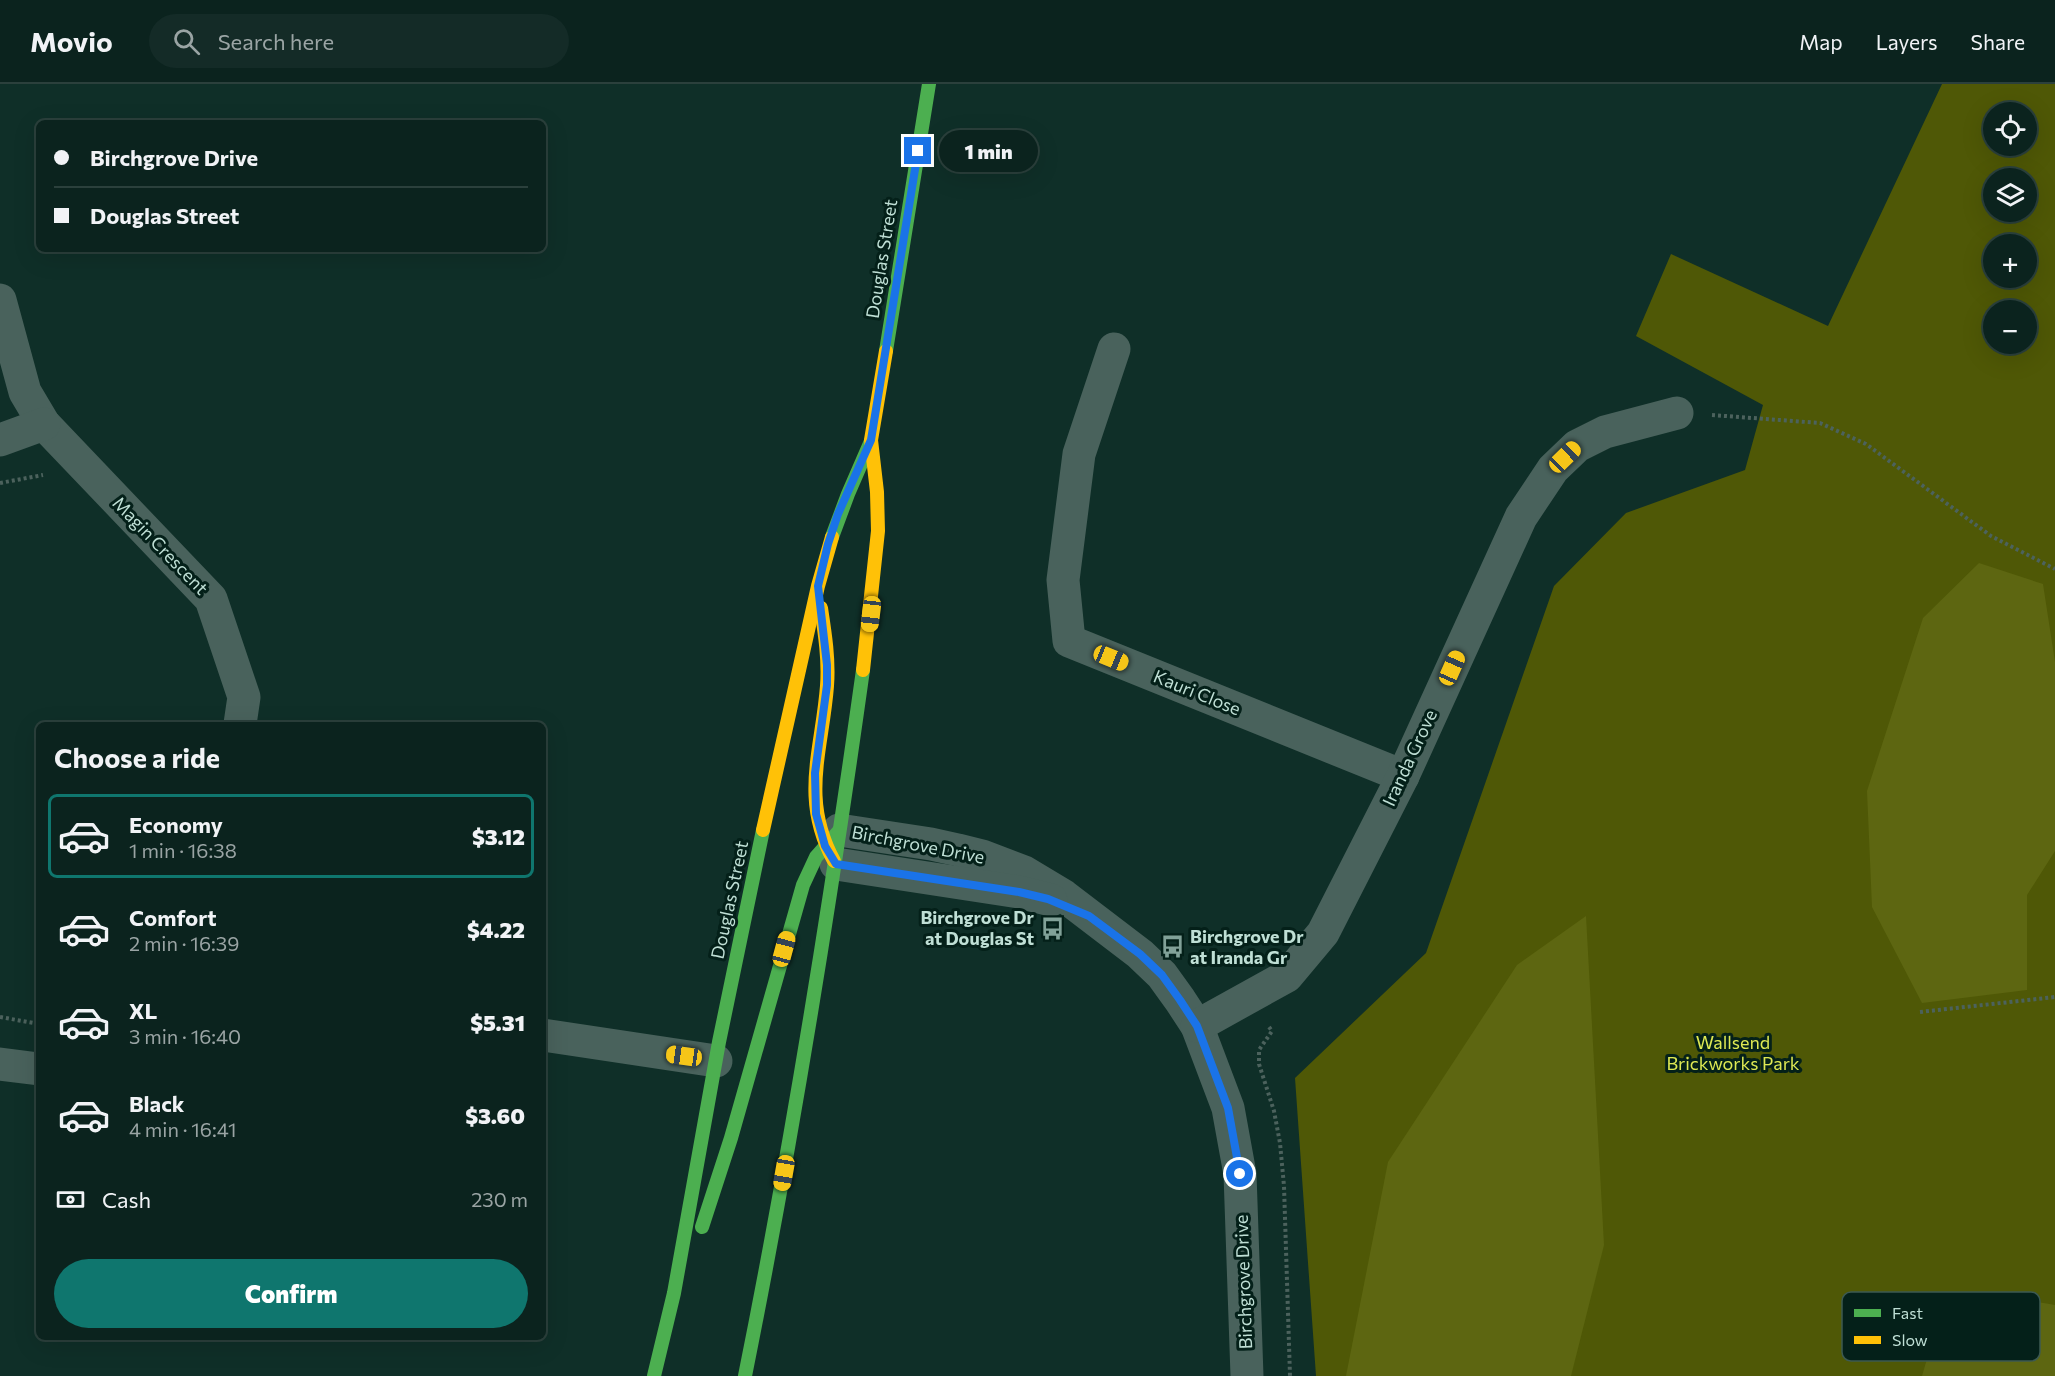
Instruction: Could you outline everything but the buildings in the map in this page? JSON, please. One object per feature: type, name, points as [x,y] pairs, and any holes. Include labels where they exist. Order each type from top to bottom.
[{"type":"street","name":"Douglas Street","points":[[745,1376],[777,1216],[833,847],[866,651],[876,571],[878,531],[871,440],[929,84]]},
{"type":"street","name":"Magin Crescent","points":[[0,300],[25,392],[44,424],[211,599],[244,697],[240,722]]},
{"type":"street","name":"Kauri Close","points":[[1114,348],[1079,453],[1063,580],[1069,641],[1403,776]]},
{"type":"street","name":"Iranda Grove","points":[[1197,1026],[1287,976],[1323,933],[1403,776],[1521,517],[1552,469],[1577,446],[1605,432],[1677,413]]},
{"type":"street","points":[[0,440],[44,424]]},
{"type":"street","name":"Douglas Street","points":[[654,1376],[666,1331],[742,924],[818,586],[838,514],[871,440]]},
{"type":"street","points":[[666,1331],[731,1138],[803,885],[816,857],[833,847],[816,814],[815,773],[827,685],[827,665],[818,586]]},
{"type":"street","name":"Birchgrove Drive","points":[[833,847],[1048,899],[1089,916],[1140,954],[1162,975],[1197,1026],[1228,1108],[1240,1174],[1247,1376]]},
{"type":"street","points":[[546,1035],[716,1061]]},
{"type":"street","points":[[0,1064],[36,1069]]},
{"type":"path","points":[[1677,413],[1820,423],[1866,444],[1991,536],[2055,569]]},
{"type":"path","points":[[0,483],[33,476],[53,475]]},
{"type":"path","points":[[1920,1012],[2055,997]]},
{"type":"path","points":[[0,1017],[36,1023]]},
{"type":"path","points":[[1264,1022],[1272,1031],[1259,1050],[1259,1064],[1274,1111],[1280,1143],[1284,1186],[1290,1376]]},
{"type":"green space","name":"Wallsend Brickworks Park","points":[[1942,84],[2055,84],[2055,1376],[1316,1376],[1295,1078],[1426,953],[1554,586],[1626,513],[1745,470],[1763,405],[1636,336],[1671,254],[1828,326]]},
{"type":"green space","points":[[1979,563],[2043,584],[2055,662],[2055,851],[2027,895],[2027,990],[1922,1003],[1872,907],[1867,791],[1923,618]]},
{"type":"green space","points":[[1586,916],[1604,1245],[1571,1376],[1346,1376],[1388,1162],[1517,965]]},
{"type":"green space","points":[[2040,1302],[2055,1305],[2055,1376],[1922,1376],[1926,1361],[2040,1361]]},
{"type":"traffic: fast","points":[[886,351],[929,84]]},
{"type":"traffic: fast","points":[[832,537],[871,441]]},
{"type":"traffic: fast","points":[[745,1376],[779,1200],[809,1024],[863,670]]},
{"type":"traffic: fast","points":[[654,1376],[674,1293],[719,1042],[763,830]]},
{"type":"traffic: fast","points":[[702,1227],[731,1138],[803,885],[816,857],[839,831]]},
{"type":"traffic: slow","points":[[863,670],[878,531],[877,492],[871,440],[886,351]]},
{"type":"traffic: slow","points":[[763,830],[818,586],[832,537]]},
{"type":"traffic: slow","points":[[821,608],[827,676],[816,775],[816,796],[818,817],[834,861]]},
{"type":"place","name":"Birchgrove Dr at Douglas St","points":[[1052,928]]},
{"type":"place","name":"Birchgrove Dr at Iranda Gr","points":[[1172,947]]},
{"type":"route","points":[[918,151],[871,440],[838,514],[818,586],[826,639],[827,665],[827,685],[815,773],[816,814],[819,830],[836,864],[1019,892],[1048,899],[1089,916],[1140,954],[1162,975],[1197,1026],[1228,1108],[1240,1174]]}]
